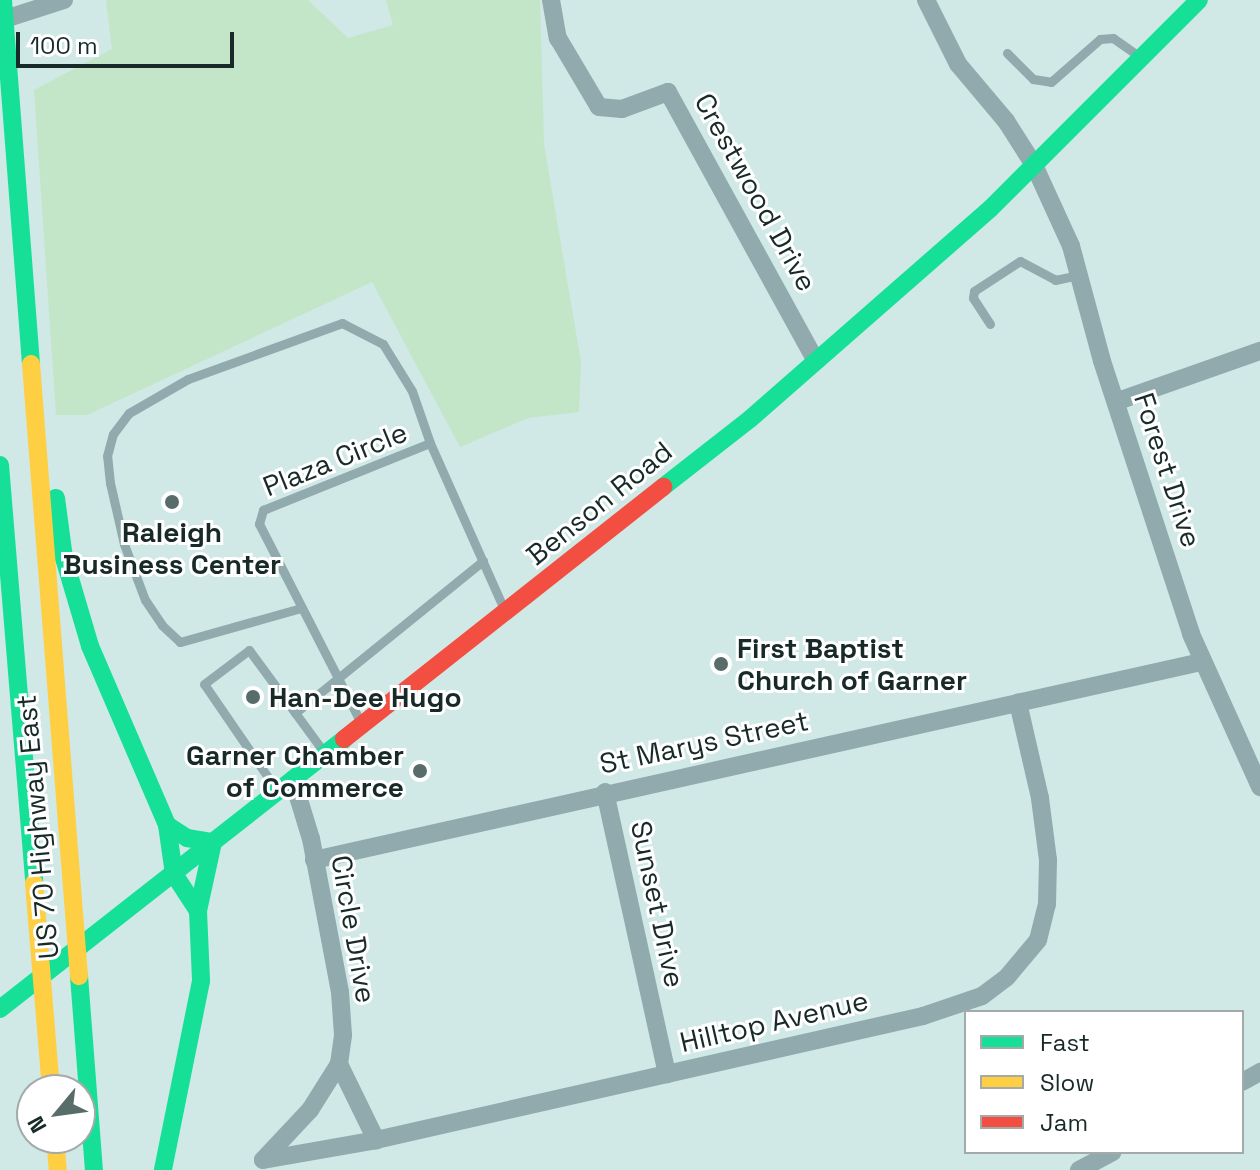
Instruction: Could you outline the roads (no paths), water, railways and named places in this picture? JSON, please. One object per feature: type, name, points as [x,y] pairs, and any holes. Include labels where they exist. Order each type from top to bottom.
[{"type":"main road","name":"Benson Road","points":[[1,1008],[505,612],[816,361],[1034,165],[1199,0]]},
{"type":"main road","name":"US 70 Highway East","points":[[4,10],[35,457],[94,1170]]},
{"type":"main road","points":[[0,223],[9,316],[35,457]]},
{"type":"main road","points":[[27,348],[43,411],[64,558],[90,646],[167,825],[174,874],[198,911]]},
{"type":"main road","points":[[0,465],[48,1074]]},
{"type":"main road","points":[[163,1170],[201,981],[198,911],[213,842],[187,838],[167,825]]},
{"type":"street","points":[[4,10],[64,0]]},
{"type":"street","name":"Crestwood Drive","points":[[551,0],[558,38],[599,107],[622,109],[668,92],[816,361]]},
{"type":"street","name":"Forest Drive","points":[[926,0],[958,64],[1006,121],[1034,165],[1079,275],[1201,662],[1253,754],[1260,787]]},
{"type":"street","points":[[1118,401],[1260,351]]},
{"type":"street","name":"St Marys Street","points":[[314,860],[605,792],[1201,662]]},
{"type":"street","name":"Hilltop Avenue","points":[[264,1165],[923,1016],[982,996],[1007,977],[1038,940],[1047,904],[1048,860],[1040,798],[1018,703]]},
{"type":"street","name":"Circle Drive","points":[[285,786],[314,860],[340,992],[339,1064]]},
{"type":"street","name":"Sunset Drive","points":[[605,792],[667,1074]]},
{"type":"street","points":[[339,1064],[376,1140]]},
{"type":"street","points":[[264,1165],[310,1110],[339,1064]]},
{"type":"street","points":[[1079,1170],[1113,1159]]},
{"type":"lane","points":[[1007,53],[1033,79],[1051,82],[1100,39],[1113,38],[1142,58]]},
{"type":"lane","points":[[990,324],[973,298],[974,291],[1020,261],[1055,280],[1079,275]]},
{"type":"lane","points":[[301,608],[180,642],[162,625],[129,558],[110,483],[107,456],[113,434],[129,413],[188,379],[342,323],[383,344],[412,391],[430,443]]},
{"type":"lane","name":"Plaza Circle","points":[[362,725],[301,608],[259,516],[273,505],[430,443],[505,612]]},
{"type":"lane","points":[[295,713],[483,561]]},
{"type":"lane","points":[[285,786],[204,684],[249,650],[325,754]]},
{"type":"place","name":"Raleigh Business Center","points":[[172,502]]},
{"type":"place","name":"First Baptist Church of Garner","points":[[721,664]]},
{"type":"place","name":"Han-Dee Hugo","points":[[253,697]]},
{"type":"place","name":"Garner Chamber of Commerce","points":[[420,771]]}]
